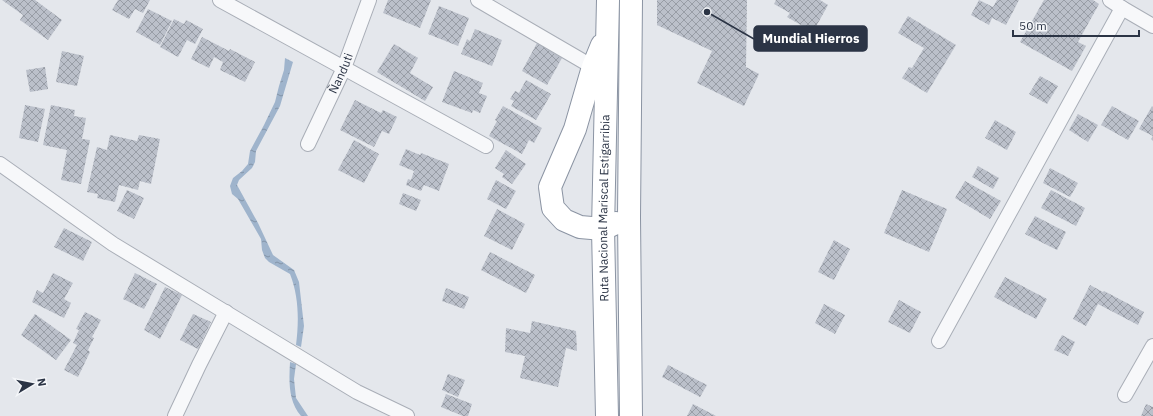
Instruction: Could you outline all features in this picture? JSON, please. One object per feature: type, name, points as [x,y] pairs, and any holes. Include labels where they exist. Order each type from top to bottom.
[{"type":"highway","name":"Ruta Nacional Mariscal Estigarribia","points":[[607,416],[603,229],[608,0]]},
{"type":"highway","name":"Ruta Nacional Mariscal Estigarribia","points":[[631,0],[629,218],[631,416]]},
{"type":"highway","points":[[608,29],[593,67],[575,129],[550,187],[553,208],[564,220],[580,227],[603,229],[629,218]]},
{"type":"street","points":[[220,0],[486,146]]},
{"type":"street","name":"Ñanduti","points":[[308,144],[344,68],[369,0]]},
{"type":"street","points":[[478,0],[593,67]]},
{"type":"street","points":[[1110,0],[1153,26]]},
{"type":"street","points":[[939,341],[1122,8]]},
{"type":"street","points":[[0,164],[113,244],[358,392],[407,416]]},
{"type":"street","points":[[175,416],[226,312]]},
{"type":"street","points":[[1126,395],[1153,346]]},
{"type":"water","points":[[285,58],[293,62],[280,106],[256,151],[255,162],[252,168],[239,180],[237,185],[258,223],[273,255],[294,270],[299,282],[304,326],[301,347],[296,345],[298,309],[290,274],[269,262],[265,258],[262,250],[261,239],[238,199],[232,194],[230,186],[233,178],[248,164],[250,151],[275,102],[284,70]]},
{"type":"water","points":[[290,362],[296,364],[294,379],[296,398],[308,416],[301,416],[294,404],[290,390]]},
{"type":"building","points":[[2,0],[35,0],[62,20],[48,40],[20,20],[23,15]]},
{"type":"building","points":[[118,0],[150,0],[143,13],[135,9],[129,19],[112,10]]},
{"type":"building","points":[[388,0],[431,0],[420,28],[383,13]]},
{"type":"building","points":[[657,0],[747,0],[746,67],[759,74],[744,106],[697,83],[712,51],[657,25]]},
{"type":"building","points":[[776,0],[820,0],[828,5],[813,32],[787,17],[790,13],[774,4]]},
{"type":"building","points":[[979,0],[993,7],[997,0],[1019,0],[1006,25],[992,18],[989,25],[971,15]]},
{"type":"building","points":[[1044,0],[1093,0],[1099,4],[1078,42],[1086,46],[1072,71],[1020,42]]},
{"type":"building","points":[[439,6],[469,18],[458,46],[428,34]]},
{"type":"building","points":[[148,9],[172,21],[160,45],[136,32]]},
{"type":"building","points":[[908,16],[956,45],[927,93],[902,78],[909,67],[912,68],[924,48],[898,33]]},
{"type":"building","points":[[174,19],[184,24],[186,20],[203,29],[195,44],[187,40],[178,57],[160,47]]},
{"type":"building","points":[[475,29],[502,40],[492,66],[461,54],[467,39],[470,41]]},
{"type":"building","points":[[202,37],[255,62],[245,82],[220,70],[223,62],[214,57],[209,68],[191,59]]},
{"type":"building","points":[[537,43],[562,58],[547,85],[522,71]]},
{"type":"building","points":[[394,44],[418,58],[410,73],[433,87],[425,101],[377,72]]},
{"type":"building","points":[[62,51],[84,56],[77,86],[56,82]]},
{"type":"building","points":[[45,67],[48,89],[30,92],[26,70]]},
{"type":"building","points":[[454,71],[483,83],[479,93],[487,96],[480,113],[473,110],[472,113],[442,102]]},
{"type":"building","points":[[1040,76],[1058,86],[1047,104],[1029,94]]},
{"type":"building","points":[[526,80],[551,94],[536,120],[511,106],[514,101],[510,99],[515,91],[519,93]]},
{"type":"building","points":[[355,100],[381,113],[383,110],[397,117],[389,134],[382,131],[374,147],[340,130]]},
{"type":"building","points":[[25,105],[45,109],[38,142],[19,138]]},
{"type":"building","points":[[51,105],[75,110],[74,116],[86,118],[82,139],[90,140],[81,184],[61,180],[67,150],[43,145]]},
{"type":"building","points":[[503,106],[542,128],[534,143],[529,140],[522,154],[489,136],[497,121],[495,120]]},
{"type":"building","points":[[1112,106],[1139,121],[1128,140],[1101,125]]},
{"type":"building","points":[[1152,106],[1153,107],[1153,136],[1139,129]]},
{"type":"building","points":[[1078,114],[1098,125],[1088,142],[1069,130]]},
{"type":"building","points":[[995,120],[1016,132],[1007,150],[985,138]]},
{"type":"building","points":[[110,135],[137,141],[139,135],[160,139],[151,184],[140,181],[138,190],[119,185],[115,202],[97,198],[98,194],[87,192],[97,147],[107,150]]},
{"type":"building","points":[[354,140],[379,154],[364,183],[338,170]]},
{"type":"building","points":[[406,149],[449,164],[439,191],[424,185],[421,191],[406,185],[408,179],[411,180],[414,171],[399,165]]},
{"type":"building","points":[[506,150],[526,164],[512,184],[502,177],[504,174],[495,168]]},
{"type":"building","points":[[978,166],[999,178],[993,189],[972,177]]},
{"type":"building","points":[[1050,168],[1078,183],[1070,197],[1043,183]]},
{"type":"building","points":[[496,180],[516,191],[506,209],[487,199]]},
{"type":"building","points":[[965,181],[1001,201],[990,219],[955,198]]},
{"type":"building","points":[[127,190],[144,198],[134,219],[117,211]]},
{"type":"building","points":[[902,190],[947,209],[929,252],[884,233]]},
{"type":"building","points":[[1051,190],[1085,208],[1076,226],[1041,208]]},
{"type":"building","points":[[403,193],[421,200],[416,211],[399,204]]},
{"type":"building","points":[[497,209],[525,224],[512,250],[484,236]]},
{"type":"building","points":[[1035,216],[1066,232],[1057,250],[1025,234]]},
{"type":"building","points":[[64,228],[92,242],[83,261],[54,247]]},
{"type":"building","points":[[834,240],[850,249],[834,280],[818,272]]},
{"type":"building","points":[[490,252],[535,275],[526,293],[481,270]]},
{"type":"building","points":[[53,273],[73,283],[64,299],[71,303],[64,318],[32,302],[37,290],[43,293]]},
{"type":"building","points":[[135,273],[157,284],[144,309],[123,299]]},
{"type":"building","points":[[1005,277],[1047,299],[1036,319],[994,297]]},
{"type":"building","points":[[1090,285],[1144,312],[1138,325],[1098,304],[1086,326],[1073,319]]},
{"type":"building","points":[[165,287],[182,295],[160,339],[144,330]]},
{"type":"building","points":[[446,288],[469,297],[464,309],[442,301]]},
{"type":"building","points":[[899,300],[921,312],[910,333],[888,322]]},
{"type":"building","points":[[824,304],[845,315],[835,334],[815,323]]},
{"type":"building","points":[[85,312],[101,320],[92,337],[94,338],[88,350],[90,352],[78,377],[64,370],[77,345],[73,343],[79,330],[76,329]]},
{"type":"building","points":[[35,314],[71,340],[56,360],[21,335]]},
{"type":"building","points":[[193,314],[211,322],[198,349],[180,340]]},
{"type":"building","points":[[532,321],[576,331],[577,351],[566,348],[558,387],[520,378],[525,356],[505,352],[506,328],[530,333]]},
{"type":"building","points":[[1062,335],[1075,342],[1068,356],[1054,350]]},
{"type":"building","points":[[668,365],[707,385],[700,397],[662,377]]},
{"type":"building","points":[[448,374],[465,380],[458,397],[442,390]]},
{"type":"building","points":[[446,394],[472,404],[468,416],[463,416],[441,407]]},
{"type":"building","points":[[693,404],[716,416],[687,416]]},
{"type":"building","points":[[1146,404],[1153,407],[1153,416],[1141,416]]},
{"type":"place","name":"Mundial Hierros","points":[[707,12]]}]
